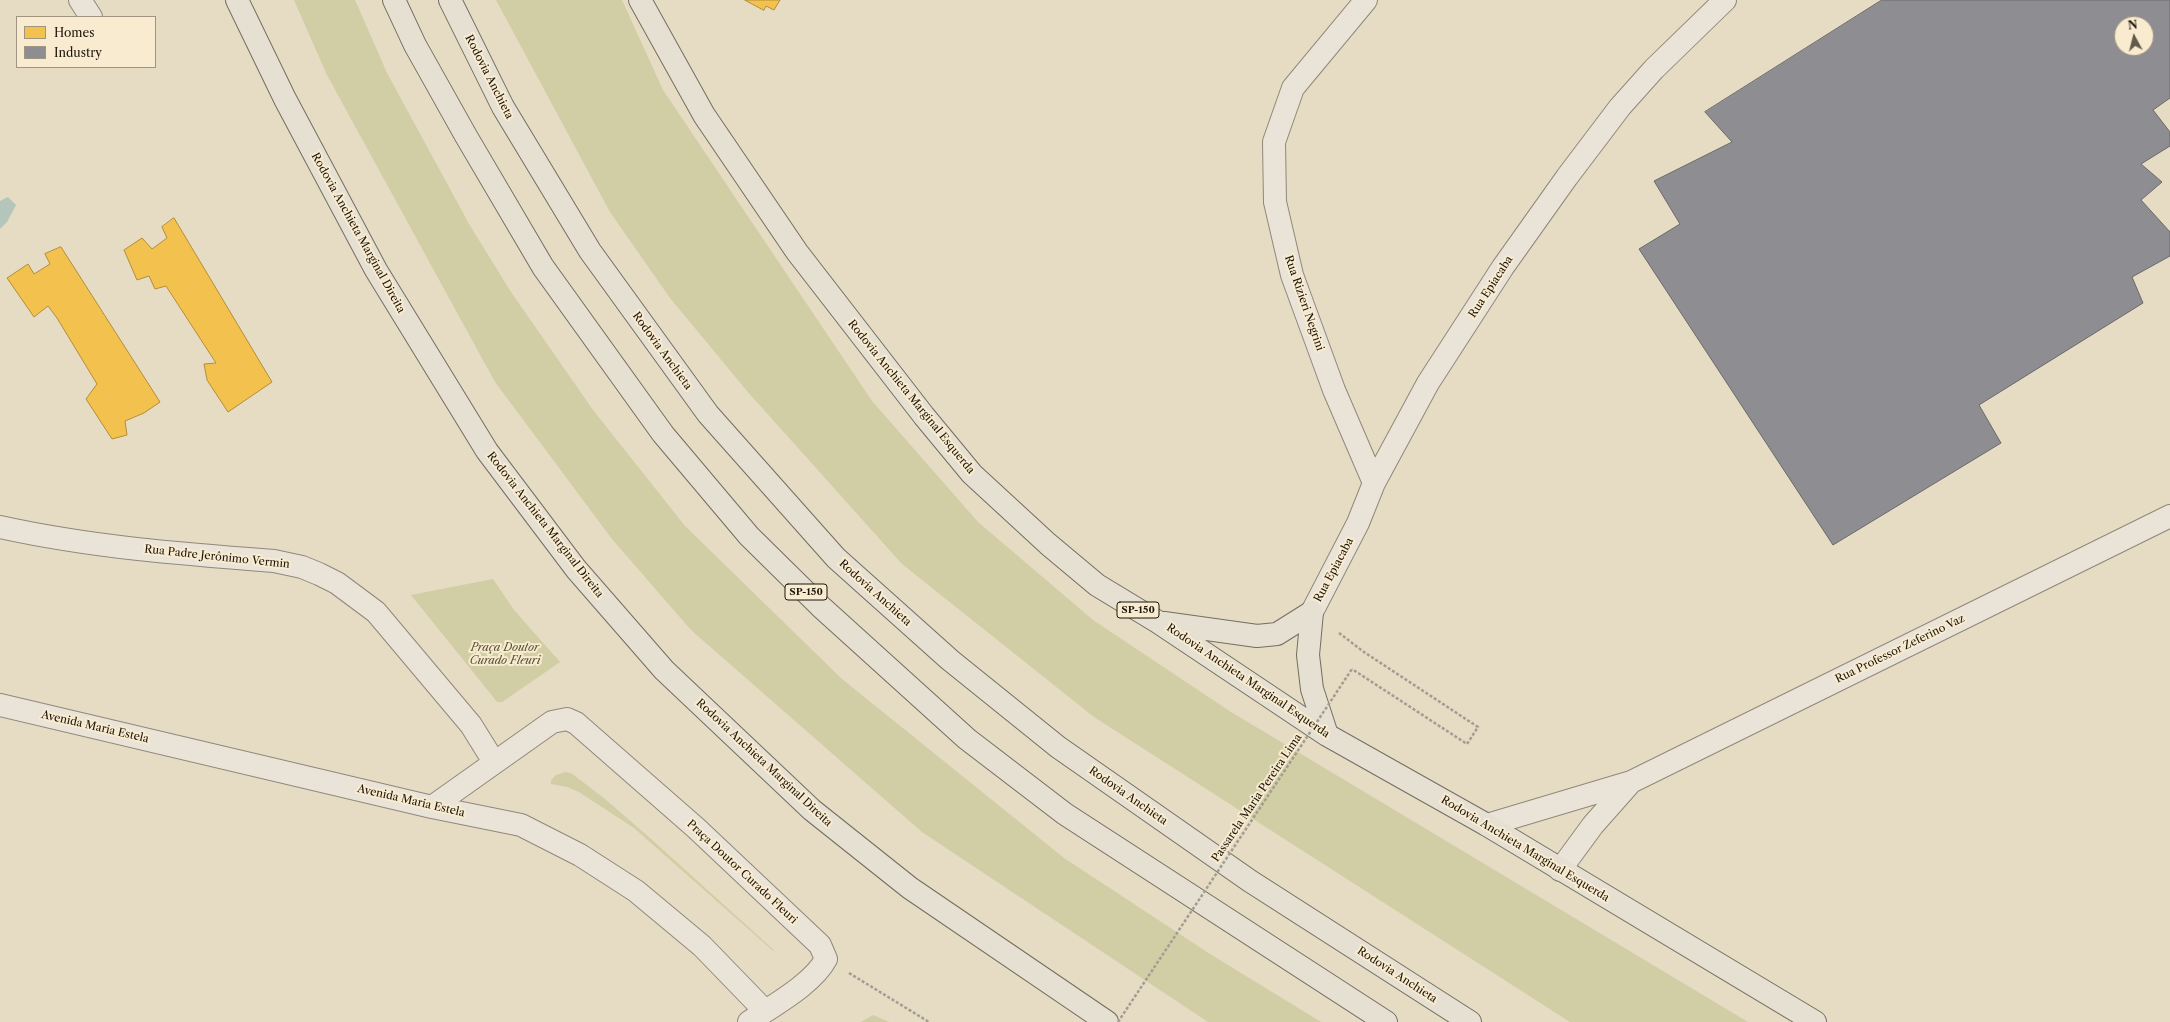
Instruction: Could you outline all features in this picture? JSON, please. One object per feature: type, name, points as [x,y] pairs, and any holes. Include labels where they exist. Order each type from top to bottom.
[{"type":"highway","name":"Rodovia Anchieta Marginal Direita","points":[[237,0],[285,99],[376,270],[487,451],[576,569],[664,670],[812,810],[910,888],[1107,1022]]},
{"type":"highway","name":"SP-150","points":[[394,0],[416,46],[454,115],[543,267],[663,434],[749,536],[820,606],[967,739],[1065,814],[1386,1022]]},
{"type":"highway","name":"Rodovia Anchieta","points":[[450,0],[503,107],[590,251],[708,414],[836,558],[950,660],[1058,747],[1250,881],[1470,1022]]},
{"type":"highway","name":"Rodovia Anchieta Marginal Esquerda","points":[[640,0],[704,115],[797,252],[972,474],[1048,544],[1097,584],[1158,622],[1327,735],[1488,825],[1560,870],[1815,1022]]},
{"type":"highway","points":[[1158,622],[1258,636],[1277,634],[1312,612]]},
{"type":"highway","points":[[1312,612],[1308,655],[1312,689],[1327,735]]},
{"type":"street","points":[[80,0],[89,16]]},
{"type":"street","name":"Rua Rizieri Negrini","points":[[1366,0],[1293,88],[1274,142],[1274,202],[1292,275],[1334,390],[1374,483]]},
{"type":"street","name":"Rua Epiacaba","points":[[1312,612],[1358,523],[1374,483],[1428,383],[1503,267],[1567,177],[1620,107],[1654,69],[1725,0]]},
{"type":"street","name":"Rua Professor Zeferino Vaz","points":[[1488,825],[1631,782],[2170,516]]},
{"type":"street","name":"Rua Padre Jerônimo Vermin","points":[[0,527],[44,537],[91,544],[274,561],[302,567],[319,574],[337,583],[376,612],[471,725],[494,762]]},
{"type":"street","name":"Avenida Maria Estela","points":[[0,705],[432,806],[521,825],[580,855],[636,891],[702,946],[757,1016]]},
{"type":"street","name":"Praça Doutor Curado Fleuri","points":[[432,806],[552,722],[567,719],[576,723],[762,889],[820,945],[826,959]]},
{"type":"street","name":"Rua Professor Zeferino Vaz","points":[[1560,870],[1593,825],[1631,782]]},
{"type":"street","points":[[757,1016],[817,972],[826,959]]},
{"type":"path","name":"Passarela Maria Pereira Lima","points":[[1118,1022],[1352,669],[1467,744],[1478,727],[1364,652]]},
{"type":"path","points":[[826,959],[929,1022]]},
{"type":"green space","points":[[294,0],[355,0],[387,73],[469,224],[511,292],[593,410],[685,526],[842,679],[1064,858],[1210,954],[1321,1022],[1208,1022],[922,832],[691,630],[612,539],[495,382],[327,75]]},
{"type":"green space","points":[[496,0],[622,0],[663,90],[872,401],[978,522],[1093,620],[1231,712],[1748,1022],[1570,1022],[1094,717],[902,564],[747,391],[670,298],[610,212]]},
{"type":"green space","name":"Praça Doutor Curado Fleuri","points":[[493,579],[514,610],[560,662],[502,702],[497,702],[411,595]]},
{"type":"green space","points":[[565,772],[571,773],[605,799],[776,952],[634,828],[579,792],[567,787],[551,784],[551,780],[556,775]]},
{"type":"green space","points":[[873,1015],[889,1022],[861,1022]]},
{"type":"shaded area","points":[[8,197],[16,205],[7,222],[0,229],[0,201]]},
{"type":"building: Homes","points":[[745,0],[780,0],[774,10],[766,6],[764,10]]},
{"type":"building: Homes","points":[[174,218],[272,382],[228,412],[207,380],[204,364],[216,363],[166,286],[155,289],[149,276],[137,280],[124,250],[142,238],[152,249],[167,238],[162,227]]},
{"type":"building: Homes","points":[[61,247],[160,402],[144,413],[125,421],[127,435],[112,439],[86,399],[97,384],[57,318],[48,306],[34,317],[7,278],[28,264],[34,274],[50,264],[45,254]]},
{"type":"building: Industry","points":[[1882,0],[2170,0],[2170,98],[2153,110],[2170,132],[2170,146],[2141,164],[2162,182],[2141,200],[2170,232],[2170,256],[2132,277],[2143,303],[1979,405],[2001,443],[1833,545],[1639,249],[1680,224],[1654,181],[1732,142],[1705,112]]}]
